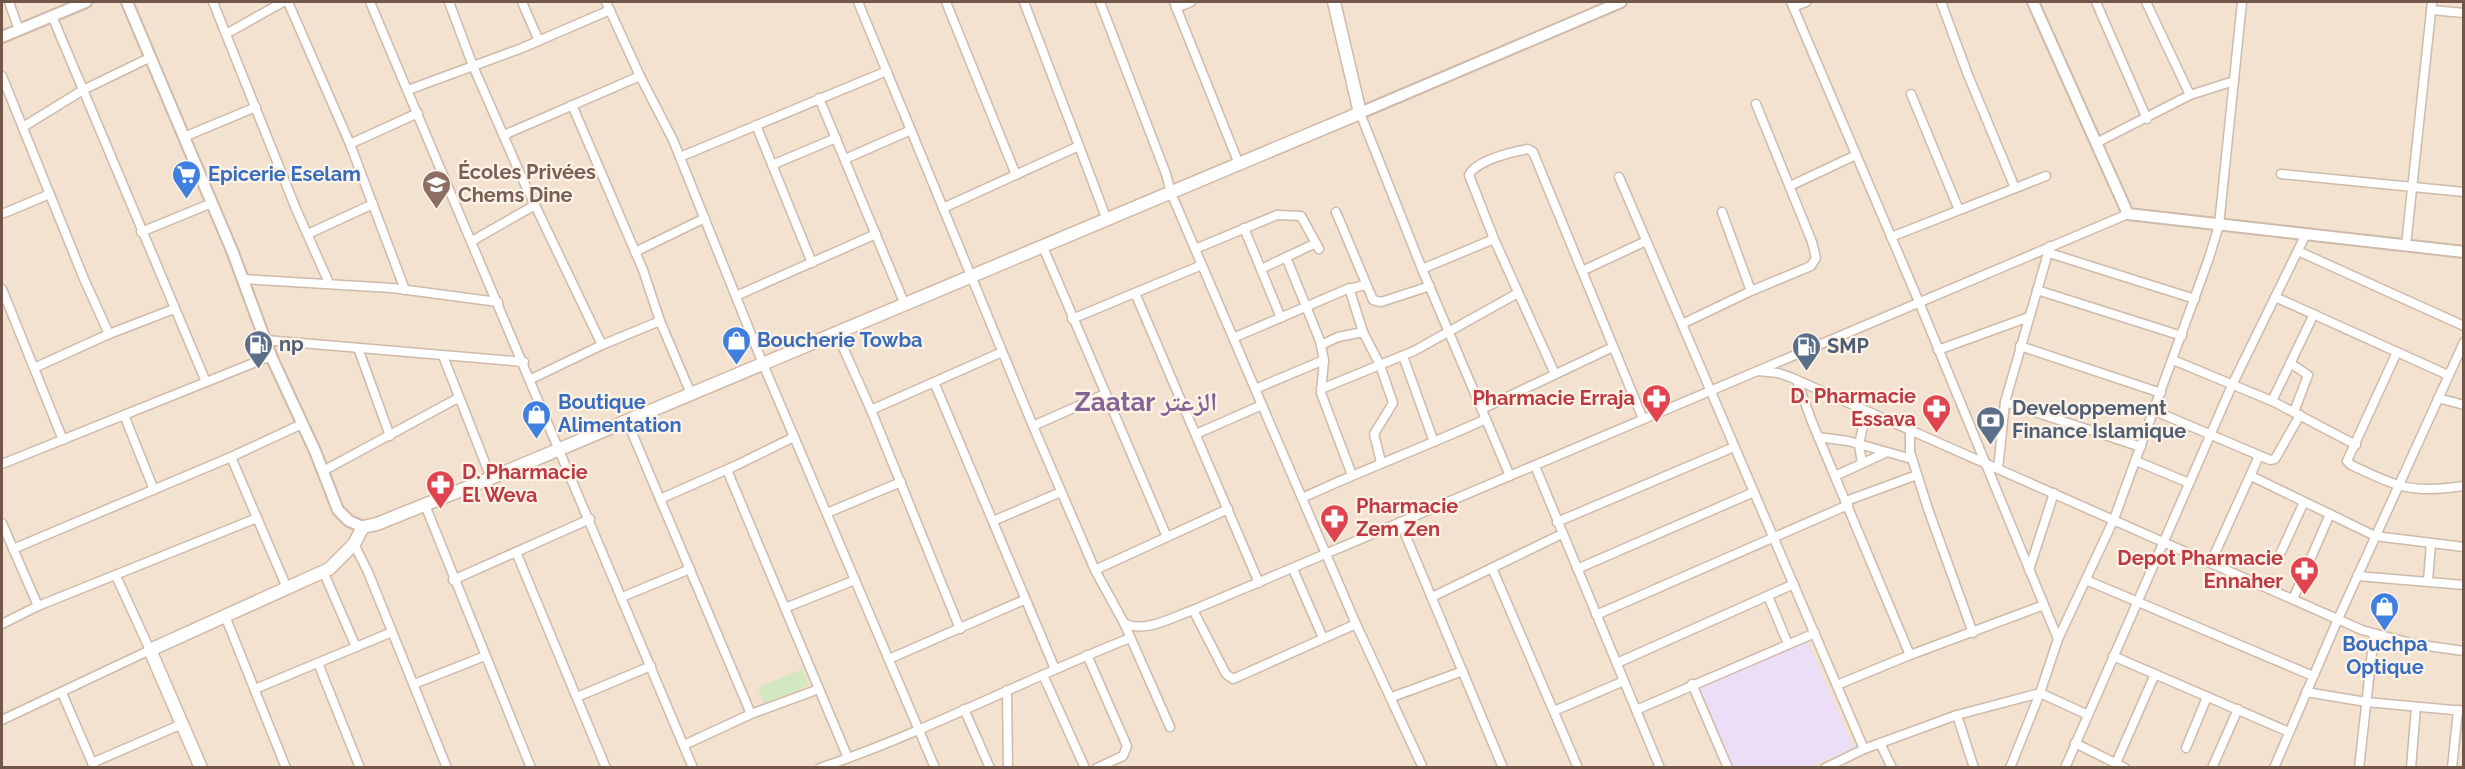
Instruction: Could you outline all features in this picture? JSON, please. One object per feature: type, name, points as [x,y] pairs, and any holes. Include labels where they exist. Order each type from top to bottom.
[{"type":"main road","points":[[199,767],[150,650],[334,566],[354,544],[363,527],[373,526],[425,505],[972,278],[1360,113],[1334,2]]},
{"type":"street","points":[[9,2],[19,30]]},
{"type":"street","points":[[2,37],[86,2]]},
{"type":"street","points":[[127,2],[243,279],[271,356],[323,471],[338,510],[349,521],[363,527]]},
{"type":"street","points":[[213,2],[329,283]]},
{"type":"street","points":[[226,34],[286,2],[351,144],[405,290]]},
{"type":"street","points":[[370,2],[524,362],[693,768]]},
{"type":"street","points":[[449,2],[473,66],[535,205],[602,345]]},
{"type":"street","points":[[522,2],[539,41]]},
{"type":"street","points":[[606,2],[680,157],[763,364],[935,768]]},
{"type":"street","points":[[858,2],[1061,492],[1095,570],[1124,623],[1163,707],[1170,727]]},
{"type":"street","points":[[946,2],[1016,175]]},
{"type":"street","points":[[1024,2],[1107,220]]},
{"type":"street","points":[[1100,2],[1166,174],[1171,193],[1356,624],[1392,697],[1423,768]]},
{"type":"street","points":[[1191,2],[1175,5],[1239,164]]},
{"type":"street","points":[[1510,476],[1422,269],[1360,113],[1621,2]]},
{"type":"street","points":[[1806,2],[1792,4],[1919,302],[2058,639]]},
{"type":"street","points":[[1941,2],[1968,75],[2015,188]]},
{"type":"street","points":[[2033,2],[2128,214]]},
{"type":"street","points":[[2096,2],[2146,119]]},
{"type":"street","points":[[2146,2],[2190,95]]},
{"type":"street","points":[[2010,768],[2040,693],[2058,639],[2114,519],[2174,360],[2219,225],[2242,2]]},
{"type":"street","points":[[2406,245],[2432,6],[2463,13]]},
{"type":"street","points":[[408,90],[539,41],[610,10]]},
{"type":"street","points":[[52,16],[206,382]]},
{"type":"street","points":[[23,127],[83,90],[151,57]]},
{"type":"street","points":[[680,157],[886,71]]},
{"type":"street","points":[[2,76],[109,334]]},
{"type":"street","points":[[504,135],[640,76]]},
{"type":"street","points":[[2096,143],[2190,95],[2234,81]]},
{"type":"street","points":[[1911,94],[1959,210]]},
{"type":"street","points":[[819,98],[905,305]]},
{"type":"street","points":[[1682,324],[1751,291],[1811,266],[1816,258],[1812,242],[1756,104]]},
{"type":"street","points":[[572,105],[635,252],[660,321],[691,394]]},
{"type":"street","points":[[184,137],[256,107]]},
{"type":"street","points":[[351,144],[418,113]]},
{"type":"street","points":[[756,125],[812,263]]},
{"type":"street","points":[[845,159],[911,130]]},
{"type":"street","points":[[772,165],[836,138]]},
{"type":"street","points":[[943,208],[1079,146]]},
{"type":"street","points":[[1555,375],[1494,239],[1470,172],[1492,159],[1516,152],[1531,150],[1643,419]]},
{"type":"street","points":[[1790,186],[1856,155]]},
{"type":"street","points":[[2281,174],[2463,192]]},
{"type":"street","points":[[1891,237],[2046,176]]},
{"type":"street","points":[[1619,177],[1864,749]]},
{"type":"street","points":[[2,214],[50,194]]},
{"type":"street","points":[[141,232],[212,203]]},
{"type":"street","points":[[308,234],[373,204]]},
{"type":"street","points":[[472,241],[535,205]]},
{"type":"street","points":[[1336,212],[1371,298],[1377,302],[1430,286]]},
{"type":"street","points":[[1722,212],[1751,291]]},
{"type":"street","points":[[1124,623],[1130,627],[1148,626],[1193,610],[1919,302],[2050,250],[2128,214],[2463,252]]},
{"type":"street","points":[[1195,249],[1277,215],[1301,216],[1317,246],[1261,269]]},
{"type":"street","points":[[635,252],[705,218]]},
{"type":"street","points":[[1244,228],[1281,318]]},
{"type":"street","points":[[736,296],[876,234]]},
{"type":"street","points":[[2065,768],[2086,714],[2233,383],[2306,234]]},
{"type":"street","points":[[1422,269],[1494,239]]},
{"type":"street","points":[[1582,271],[1646,241]]},
{"type":"street","points":[[1043,247],[1167,537]]},
{"type":"street","points":[[2050,250],[2195,299]]},
{"type":"street","points":[[1998,469],[2005,402],[2050,250]]},
{"type":"street","points":[[2298,251],[2463,326]]},
{"type":"street","points":[[1286,257],[1321,345],[1324,360],[1321,389],[1323,400],[1352,475]]},
{"type":"street","points":[[1072,319],[1202,265]]},
{"type":"street","points":[[243,279],[329,283],[498,302]]},
{"type":"street","points":[[1233,338],[1349,288],[1365,285]]},
{"type":"street","points":[[1349,288],[1363,332],[1380,365],[1393,403],[1374,434],[1381,462]]},
{"type":"street","points":[[2,290],[63,440]]},
{"type":"street","points":[[2037,290],[2182,336]]},
{"type":"street","points":[[1135,293],[1259,583]]},
{"type":"street","points":[[1321,389],[1403,356],[1518,293]]},
{"type":"street","points":[[2276,297],[2448,375]]},
{"type":"street","points":[[34,368],[109,334],[174,309]]},
{"type":"street","points":[[2272,401],[2314,314]]},
{"type":"street","points":[[1938,350],[2029,317]]},
{"type":"street","points":[[531,379],[602,345],[660,321]]},
{"type":"street","points":[[1321,345],[1338,337],[1363,332]]},
{"type":"street","points":[[837,334],[871,410],[960,629]]},
{"type":"street","points":[[266,340],[524,362]]},
{"type":"street","points":[[2274,768],[2357,576],[2463,342]]},
{"type":"street","points":[[2020,346],[2161,393]]},
{"type":"street","points":[[1482,409],[1613,347]]},
{"type":"street","points":[[358,348],[390,436]]},
{"type":"street","points":[[871,410],[1002,352]]},
{"type":"street","points":[[2397,352],[2356,444],[2347,458],[2349,463],[2398,486],[2413,490],[2463,486]]},
{"type":"street","points":[[2,464],[271,356]]},
{"type":"street","points":[[443,356],[490,478]]},
{"type":"street","points":[[1403,356],[1434,442]]},
{"type":"street","points":[[1255,389],[1324,360]]},
{"type":"street","points":[[2174,360],[2233,383],[2356,444]]},
{"type":"street","points":[[2155,411],[2259,456],[2274,459],[2297,414],[2308,375],[2290,363]]},
{"type":"street","points":[[1755,371],[1778,373],[1797,381],[2374,634],[2414,644],[2463,651]]},
{"type":"street","points":[[1797,381],[1818,438],[1910,655]]},
{"type":"street","points":[[934,382],[1055,669]]},
{"type":"street","points":[[1033,426],[1105,394]]},
{"type":"street","points":[[323,471],[458,398]]},
{"type":"street","points":[[2438,398],[2463,405]]},
{"type":"street","points":[[2005,402],[2141,447]]},
{"type":"street","points":[[1196,434],[1262,405]]},
{"type":"street","points":[[1862,463],[1859,445],[1866,411]]},
{"type":"street","points":[[124,415],[154,490]]},
{"type":"street","points":[[1302,498],[1381,462],[1486,419]]},
{"type":"street","points":[[627,421],[751,714]]},
{"type":"street","points":[[13,549],[231,457],[302,424]]},
{"type":"street","points":[[1910,430],[1912,459],[1973,633]]},
{"type":"street","points":[[660,499],[727,470],[794,436]]},
{"type":"street","points":[[1818,438],[1859,445],[1912,459]]},
{"type":"street","points":[[1557,522],[1734,447]]},
{"type":"street","points":[[1835,476],[1886,453]]},
{"type":"street","points":[[2211,561],[2259,456]]},
{"type":"street","points":[[231,457],[287,588]]},
{"type":"street","points":[[2136,461],[2189,483]]},
{"type":"street","points":[[1535,465],[1660,768]]},
{"type":"street","points":[[727,470],[848,758]]},
{"type":"street","points":[[1596,615],[1773,538],[1847,503],[1917,475]]},
{"type":"street","points":[[2251,476],[2375,536],[2463,547]]},
{"type":"street","points":[[827,513],[901,482]]},
{"type":"street","points":[[993,520],[1061,492]]},
{"type":"street","points":[[1577,569],[1754,492]]},
{"type":"street","points":[[2029,570],[2054,493]]},
{"type":"street","points":[[2281,552],[2304,502]]},
{"type":"street","points":[[425,505],[531,768]]},
{"type":"street","points":[[1095,570],[1228,509]]},
{"type":"street","points":[[2293,598],[2330,514]]},
{"type":"street","points":[[2,624],[38,606],[257,518]]},
{"type":"street","points":[[453,579],[590,519]]},
{"type":"street","points":[[1400,522],[1503,768]]},
{"type":"street","points":[[2,524],[38,606]]},
{"type":"street","points":[[1432,597],[1562,534]]},
{"type":"street","points":[[2428,581],[2431,543]]},
{"type":"street","points":[[354,544],[447,768]]},
{"type":"street","points":[[516,552],[606,768]]},
{"type":"street","points":[[1293,568],[1323,638]]},
{"type":"street","points":[[1492,568],[1578,768]]},
{"type":"street","points":[[622,597],[690,569]]},
{"type":"street","points":[[323,571],[356,647]]},
{"type":"street","points":[[2,720],[150,650],[116,576]]},
{"type":"street","points":[[2357,576],[2463,585]]},
{"type":"street","points":[[785,608],[855,580]]},
{"type":"street","points":[[2086,580],[2313,676]]},
{"type":"street","points":[[1617,663],[1794,584]]},
{"type":"street","points":[[1768,596],[1788,644]]},
{"type":"street","points":[[889,658],[1024,600]]},
{"type":"street","points":[[1837,685],[2044,605]]},
{"type":"street","points":[[1193,610],[1226,675],[1233,679],[1356,624]]},
{"type":"street","points":[[225,616],[286,768]]},
{"type":"street","points":[[255,689],[392,632]]},
{"type":"street","points":[[1636,710],[1815,633]]},
{"type":"street","points":[[2359,768],[2374,634]]},
{"type":"street","points":[[820,768],[919,729],[1130,638]]},
{"type":"street","points":[[1087,655],[1127,746],[1123,756],[1097,768]]},
{"type":"street","points":[[414,684],[485,656]]},
{"type":"street","points":[[2113,656],[2289,732]]},
{"type":"street","points":[[318,663],[360,768]]},
{"type":"street","points":[[577,697],[651,666]]},
{"type":"street","points":[[1392,697],[1463,671]]},
{"type":"street","points":[[2116,763],[2155,674]]},
{"type":"street","points":[[1043,675],[1085,768]]},
{"type":"street","points":[[1554,711],[1624,681]]},
{"type":"street","points":[[1692,684],[1728,768]]},
{"type":"street","points":[[684,745],[751,714],[819,689]]},
{"type":"street","points":[[1007,690],[1008,768]]},
{"type":"street","points":[[2306,692],[2366,702],[2461,711],[2452,768]]},
{"type":"street","points":[[62,693],[93,765],[182,724]]},
{"type":"street","points":[[1825,768],[1864,749],[1957,715],[2040,693],[2086,714]]},
{"type":"street","points":[[2186,748],[2208,697]]},
{"type":"street","points":[[2411,768],[2416,707]]},
{"type":"street","points":[[964,709],[990,768]]},
{"type":"street","points":[[2211,768],[2238,709]]},
{"type":"street","points":[[1957,715],[1974,768]]},
{"type":"street","points":[[1880,743],[1892,768]]},
{"type":"street","points":[[2075,743],[2125,768]]},
{"type":"shaded area","points":[[2,2],[2463,2],[2463,767],[2,767]]},
{"type":"shaded area","points":[[1807,640],[1854,748],[1809,767],[1733,767],[1699,687]]},
{"type":"green space","points":[[802,669],[809,685],[765,704],[758,688]]},
{"type":"place","name":"Epicerie Eselam","points":[[187,200]]},
{"type":"place","name":"Écoles Privées Chems Dine","points":[[437,210]]},
{"type":"place","name":"Boucherie Towba","points":[[736,366]]},
{"type":"place","name":"np","points":[[258,370]]},
{"type":"place","name":"SMP","points":[[1806,372]]},
{"type":"place","name":"Pharmacie Erraja","points":[[1656,424]]},
{"type":"place","name":"D. Pharmacie Essava","points":[[1937,434]]},
{"type":"place","name":"Boutique Alimentation","points":[[537,440]]},
{"type":"place","name":"Developpement Finance Islamique","points":[[1991,446]]},
{"type":"place","name":"D. Pharmacie El Weva","points":[[441,510]]},
{"type":"place","name":"Pharmacie Zem Zen","points":[[1335,544]]},
{"type":"place","name":"Depot Pharmacie Ennaher","points":[[2304,596]]},
{"type":"place","name":"Bouchpa Optique","points":[[2385,632]]},
{"type":"district","name":"Zaatar الزعتر","points":[[1146,402]]}]
